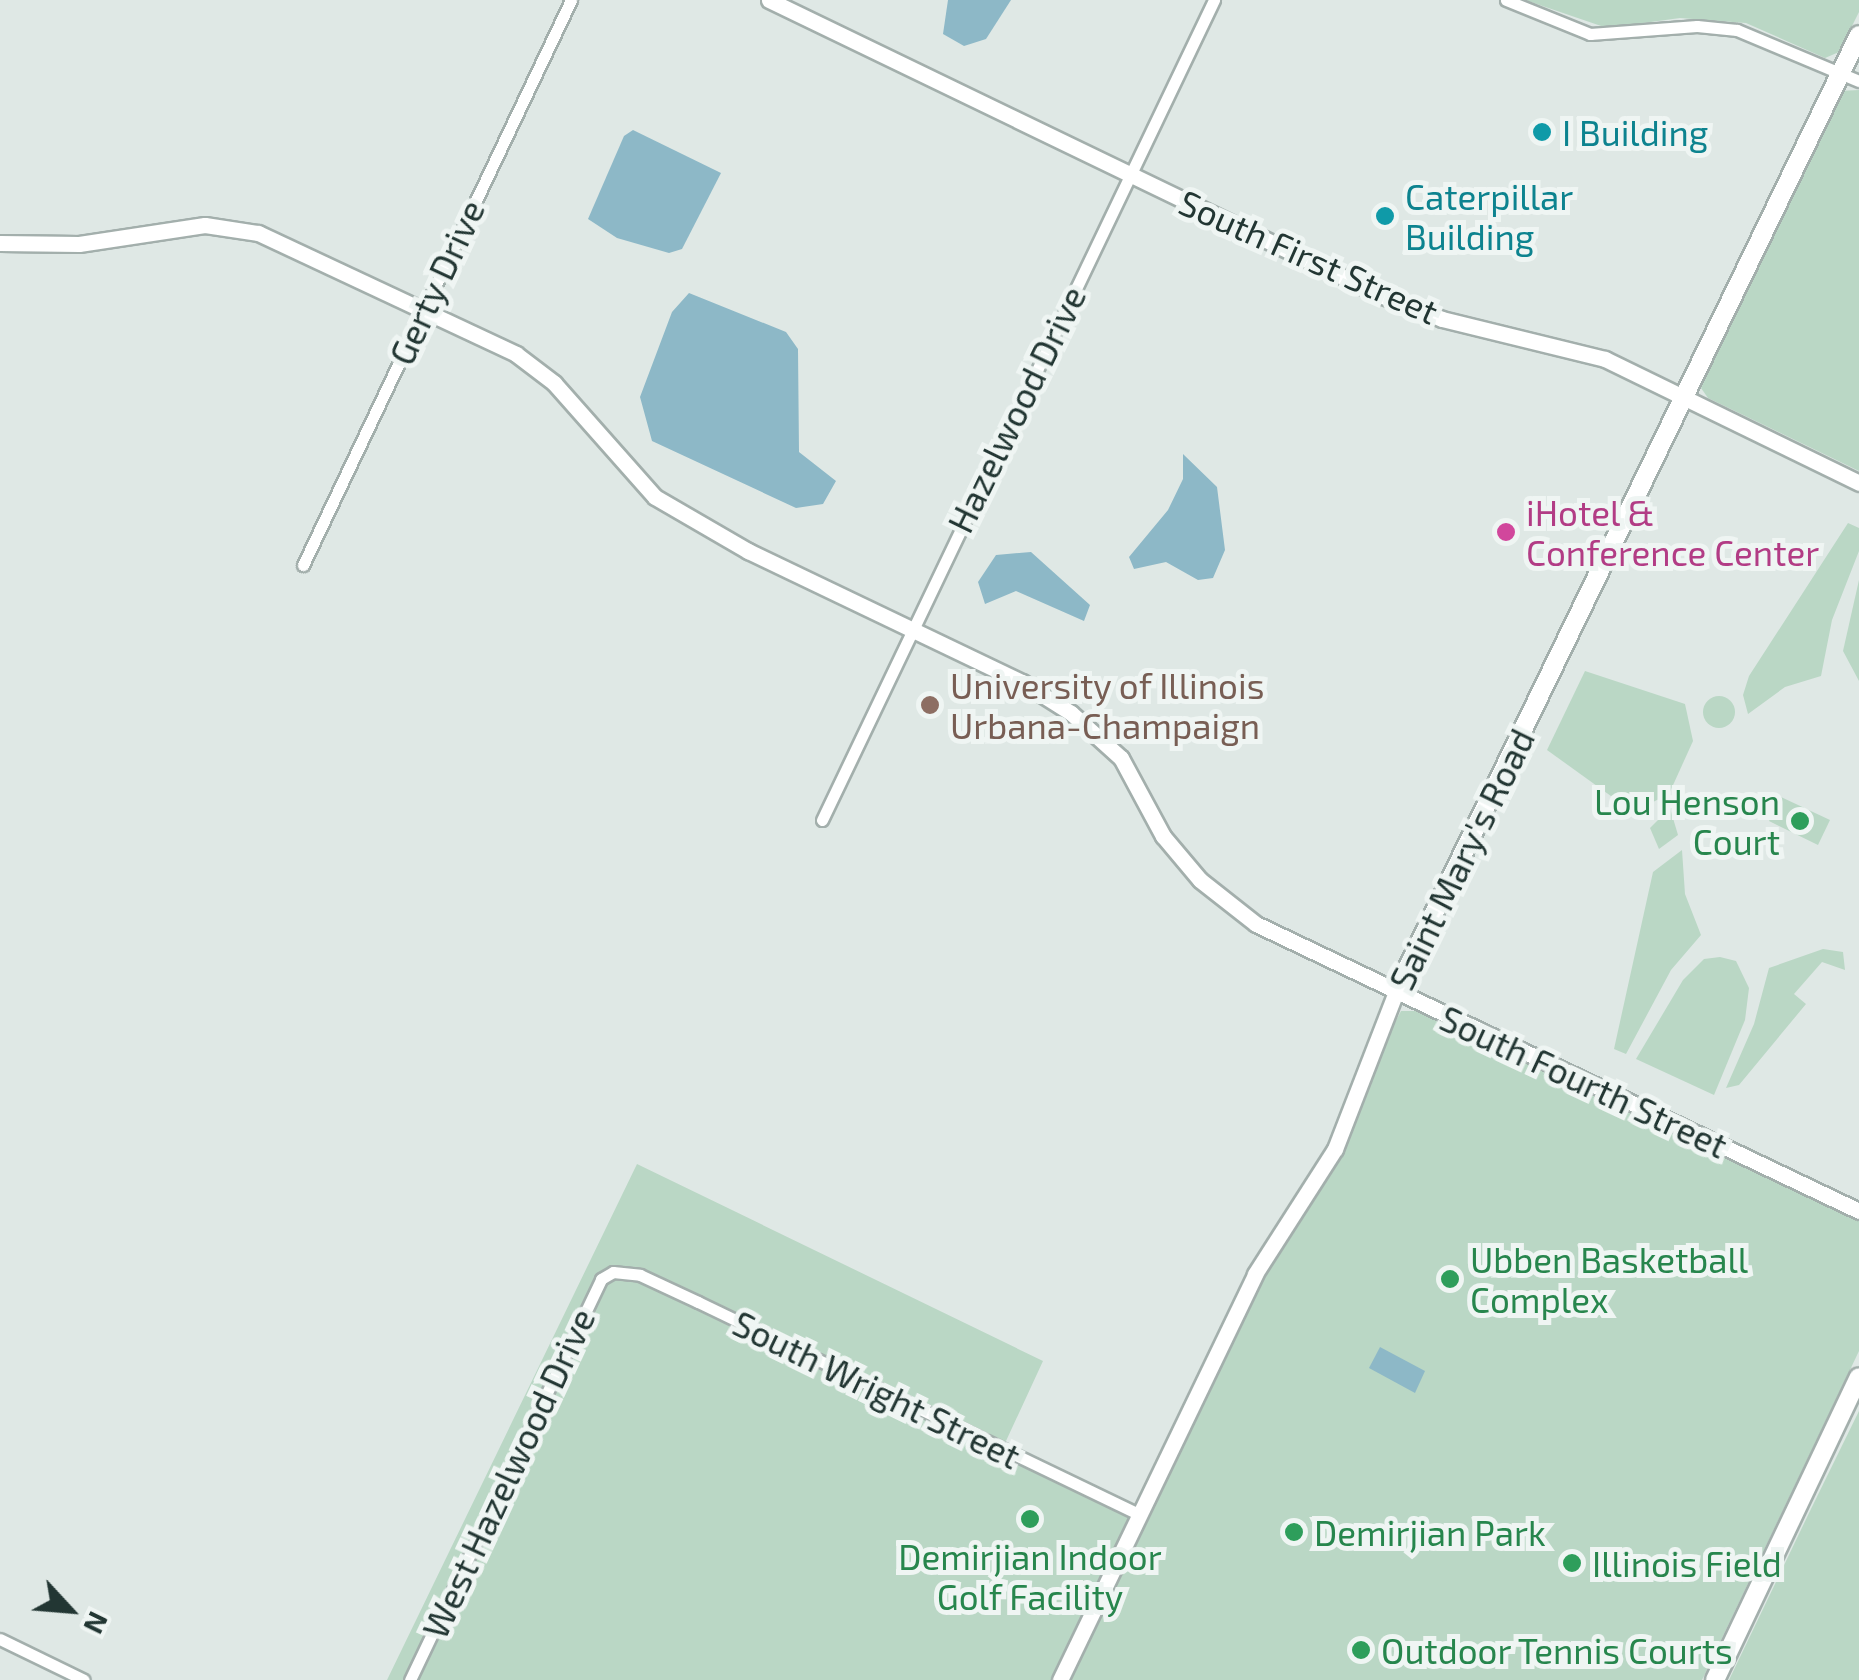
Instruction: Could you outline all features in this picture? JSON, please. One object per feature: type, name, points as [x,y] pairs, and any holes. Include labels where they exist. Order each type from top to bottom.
[{"type":"main road","name":"Saint Mary's Road","points":[[1396,992],[1859,35]]},
{"type":"main road","points":[[1715,1680],[1859,1378]]},
{"type":"street","name":"Gerty Drive","points":[[303,565],[421,308],[572,0]]},
{"type":"street","name":"South First Street","points":[[769,0],[1412,308],[1605,359],[1859,483]]},
{"type":"street","name":"Hazelwood Drive","points":[[822,820],[910,628],[1214,0]]},
{"type":"street","points":[[1506,0],[1590,34],[1697,26],[1738,30],[1859,81]]},
{"type":"street","name":"South Fourth Street","points":[[0,243],[79,244],[205,226],[258,233],[516,354],[554,382],[655,497],[1071,714],[1121,758],[1163,836],[1232,908],[1396,992],[1859,1211]]},
{"type":"street","name":"Saint Mary's Road","points":[[1060,1680],[1255,1274],[1334,1150],[1396,992]]},
{"type":"street","name":"South Wright Street","points":[[613,1272],[640,1276],[698,1302],[1139,1514]]},
{"type":"street","name":"West Hazelwood Drive","points":[[410,1680],[601,1279],[613,1272]]},
{"type":"street","points":[[0,1639],[84,1680]]},
{"type":"green space","points":[[1525,0],[1859,0],[1859,12],[1839,52],[1825,58],[1746,23],[1680,18],[1607,28]]},
{"type":"green space","points":[[1859,90],[1859,471],[1708,398],[1701,388],[1839,91]]},
{"type":"green space","points":[[1848,523],[1859,528],[1859,551],[1832,620],[1821,676],[1785,687],[1748,714],[1743,695],[1749,676]]},
{"type":"green space","points":[[1859,580],[1859,681],[1843,651]]},
{"type":"green space","points":[[1585,671],[1685,704],[1693,741],[1669,794],[1649,804],[1622,804],[1547,750]]},
{"type":"green space","points":[[1719,696],[1730,701],[1735,712],[1730,723],[1719,728],[1708,723],[1703,712],[1708,701]]},
{"type":"green space","name":"Lou Henson Court","points":[[1781,797],[1830,820],[1818,845],[1769,821]]},
{"type":"green space","points":[[1670,808],[1678,835],[1659,849],[1650,828]]},
{"type":"green space","points":[[1682,850],[1685,894],[1701,935],[1671,970],[1626,1054],[1614,1049],[1653,872]]},
{"type":"green space","points":[[1823,949],[1843,952],[1845,970],[1822,962],[1794,994],[1806,1004],[1739,1085],[1726,1088],[1754,1024],[1769,968]]},
{"type":"green space","points":[[1704,959],[1736,961],[1749,988],[1745,1020],[1714,1095],[1636,1059],[1683,980]]},
{"type":"green space","points":[[1401,1011],[1419,1011],[1859,1220],[1859,1351],[1702,1680],[1066,1680],[1224,1348]]},
{"type":"green space","points":[[637,1164],[1043,1361],[1000,1454],[1129,1518],[1054,1680],[387,1680]]},
{"type":"green space","points":[[1859,1411],[1859,1680],[1729,1680],[1809,1513]]},
{"type":"water","points":[[948,0],[1011,0],[986,39],[964,46],[943,34]]},
{"type":"water","points":[[633,130],[721,173],[682,249],[669,253],[617,238],[588,219],[624,136]]},
{"type":"water","points":[[689,293],[786,332],[798,349],[799,452],[836,481],[823,504],[796,508],[652,441],[640,397],[672,312]]},
{"type":"water","points":[[1183,454],[1217,487],[1225,550],[1213,578],[1198,580],[1166,562],[1134,569],[1129,557],[1168,510],[1183,479]]},
{"type":"water","points":[[1031,552],[1090,605],[1084,621],[1016,591],[985,604],[978,582],[996,555]]},
{"type":"water","points":[[1380,1347],[1425,1371],[1415,1393],[1369,1368]]},
{"type":"place","name":"I Building","points":[[1542,132]]},
{"type":"place","name":"Caterpillar Building","points":[[1385,216]]},
{"type":"place","name":"iHotel & Conference Center","points":[[1506,532]]},
{"type":"place","name":"University of Illinois Urbana-Champaign","points":[[930,705]]},
{"type":"place","name":"Lou Henson Court","points":[[1800,821]]},
{"type":"place","name":"Ubben Basketball Complex","points":[[1450,1279]]},
{"type":"place","name":"Demirjian Indoor Golf Facility","points":[[1030,1519]]},
{"type":"place","name":"Demirjian Park","points":[[1294,1532]]},
{"type":"place","name":"Illinois Field","points":[[1572,1563]]},
{"type":"place","name":"Outdoor Tennis Courts","points":[[1361,1650]]}]
